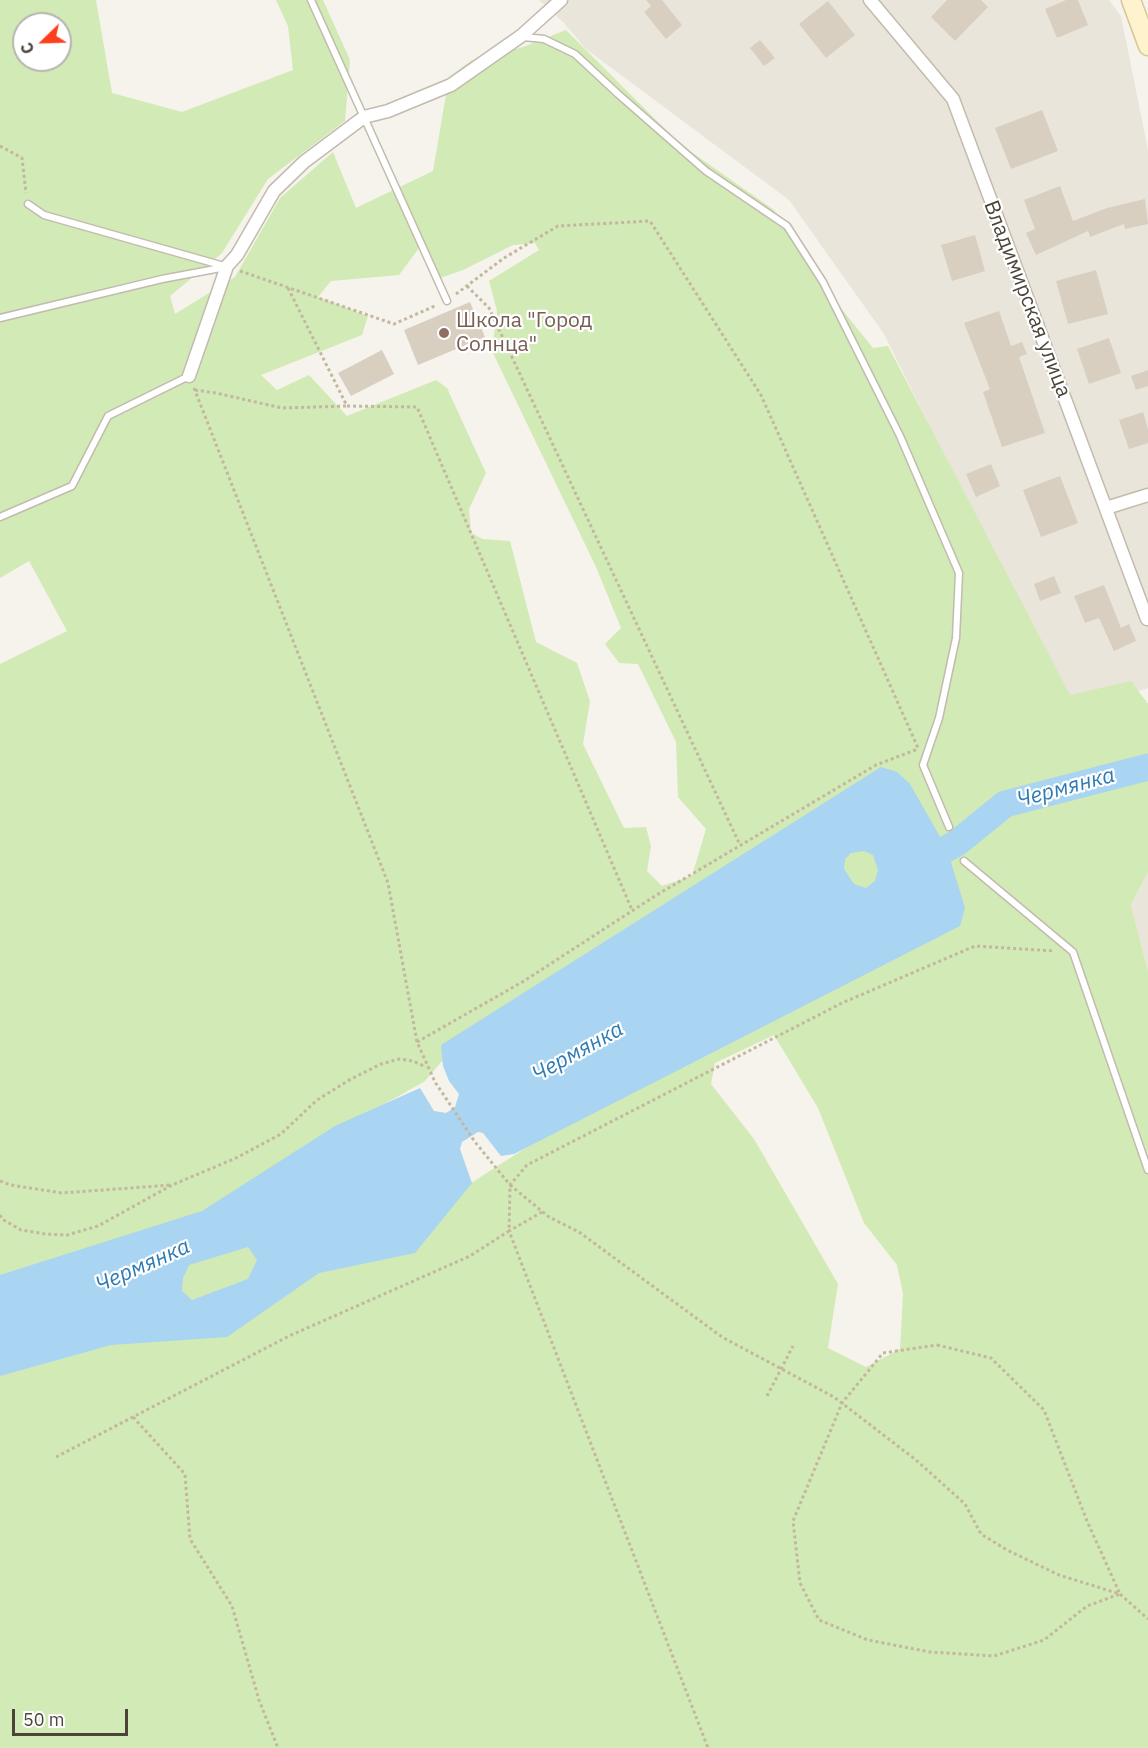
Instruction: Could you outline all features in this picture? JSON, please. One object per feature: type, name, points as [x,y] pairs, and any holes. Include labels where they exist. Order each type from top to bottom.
[{"type":"street","points":[[189,376],[227,266],[237,255],[274,191],[304,162],[364,117],[388,111],[451,85],[521,36],[561,0]]},
{"type":"street","name":"Владимирская улица","points":[[870,0],[953,99],[1147,619]]},
{"type":"street","points":[[1131,0],[1147,41]]},
{"type":"street","points":[[1106,508],[1148,495]]},
{"type":"lane","points":[[311,0],[447,301]]},
{"type":"lane","points":[[521,36],[544,39],[575,54],[706,171],[787,226],[823,282],[900,436],[959,573],[956,638],[939,718],[923,765],[949,827]]},
{"type":"lane","points":[[28,204],[44,215],[227,266]]},
{"type":"lane","points":[[0,318],[162,279],[227,266]]},
{"type":"lane","points":[[0,517],[72,486],[108,416],[189,376]]},
{"type":"lane","points":[[964,861],[1073,952],[1148,1170]]},
{"type":"path","points":[[0,146],[22,158],[28,204]]},
{"type":"path","points":[[227,266],[394,324],[447,301],[504,258],[558,226],[650,221],[761,395],[918,748],[923,765]]},
{"type":"path","points":[[467,286],[489,308],[740,845]]},
{"type":"path","points":[[287,287],[347,406]]},
{"type":"path","points":[[189,376],[388,883],[417,1042],[435,1082],[475,1142],[510,1185],[542,1212],[579,1232],[722,1337],[842,1403],[916,1460],[965,1504],[981,1533],[1007,1550],[1059,1575],[1120,1594]]},
{"type":"path","points":[[195,390],[282,408],[417,407],[632,910]]},
{"type":"path","points":[[417,1042],[524,981],[632,910],[876,765],[901,757],[918,748]]},
{"type":"path","points":[[708,1748],[509,1231],[510,1185],[526,1165],[842,1003],[975,946],[1073,952]]},
{"type":"path","points":[[0,1215],[2,1219],[21,1230],[67,1235],[98,1226],[172,1185],[236,1158],[281,1134],[317,1100],[381,1064],[399,1059],[413,1060],[428,1068]]},
{"type":"path","points":[[0,1181],[11,1185],[62,1193],[172,1185]]},
{"type":"path","points":[[56,1457],[289,1336],[470,1256],[542,1212]]},
{"type":"path","points":[[1120,1594],[1087,1606],[1044,1640],[994,1656],[930,1652],[868,1640],[819,1620],[800,1583],[792,1521],[842,1403],[883,1353],[937,1345],[991,1358],[1044,1410],[1087,1521],[1120,1594],[1148,1619]]},
{"type":"path","points":[[767,1396],[793,1346]]},
{"type":"path","points":[[133,1417],[185,1474],[190,1539],[232,1606],[259,1700],[278,1748]]},
{"type":"shaded area","points":[[539,0],[1109,0],[1121,16],[1148,150],[1148,688],[1072,713],[884,334],[789,200],[586,49],[564,23]]},
{"type":"shaded area","points":[[1148,872],[1148,971],[1131,905]]},
{"type":"green space","points":[[0,0],[96,0],[112,93],[182,112],[293,70],[288,26],[276,0],[323,0],[350,60],[345,121],[268,179],[222,253],[170,296],[175,314],[235,277],[280,198],[333,152],[356,208],[433,171],[449,77],[472,60],[523,47],[566,30],[680,144],[774,210],[840,307],[873,348],[888,346],[1070,695],[1131,681],[1148,704],[1148,872],[1131,905],[1148,971],[1148,1748],[0,1748],[0,1370],[322,1270],[457,1192],[557,1128],[853,971],[905,787],[443,1060],[425,1081],[334,1133],[319,1167],[0,1288],[0,664],[67,631],[29,561],[0,578]],"holes":[[[535,243],[539,250],[489,281],[497,311],[492,351],[596,567],[621,628],[605,644],[619,663],[638,664],[676,742],[678,797],[706,829],[692,876],[662,886],[647,871],[651,846],[646,827],[624,828],[583,744],[590,701],[577,663],[536,642],[510,541],[483,539],[471,533],[469,509],[486,473],[447,388],[436,380],[347,416],[309,375],[277,390],[261,375],[362,335],[368,316],[318,297],[331,281],[399,275],[419,248],[437,279],[463,270],[513,245]],[[774,1035],[818,1108],[864,1223],[897,1265],[903,1294],[900,1349],[866,1367],[828,1348],[838,1284],[754,1139],[711,1084],[715,1063]]]},
{"type":"green space","points":[[857,844],[887,860],[868,897],[842,882],[845,849]]},
{"type":"green space","points":[[249,1241],[264,1267],[250,1286],[189,1309],[173,1303],[179,1257]]},
{"type":"water","points":[[881,767],[897,772],[910,784],[947,849],[965,908],[960,926],[514,1154],[501,1156],[483,1133],[478,1132],[462,1142],[460,1149],[472,1183],[415,1253],[319,1273],[227,1337],[111,1345],[0,1376],[0,1275],[202,1211],[335,1126],[420,1088],[434,1111],[446,1113],[455,1107],[459,1094],[449,1081],[443,1066],[441,1045]],"holes":[[[864,851],[873,855],[878,870],[875,881],[866,888],[854,884],[844,869],[845,859],[851,853]],[[248,1247],[257,1260],[248,1279],[192,1300],[182,1291],[183,1278],[189,1265]]]},
{"type":"building","points":[[646,0],[662,0],[682,25],[666,39],[644,12],[651,6]]},
{"type":"building","points":[[947,0],[981,0],[988,7],[955,41],[931,17]]},
{"type":"building","points":[[1066,0],[1078,0],[1088,25],[1057,38],[1045,9]]},
{"type":"building","points":[[828,1],[855,35],[826,58],[799,24]]},
{"type":"building","points":[[760,40],[775,58],[764,66],[750,48]]},
{"type":"building","points":[[1042,110],[1058,151],[1011,169],[995,128]]},
{"type":"building","points":[[1060,186],[1073,221],[1107,208],[1145,199],[1148,224],[1125,229],[1124,224],[1090,237],[1088,231],[1036,255],[1026,233],[1035,229],[1024,200]]},
{"type":"building","points":[[975,235],[985,271],[952,281],[941,245]]},
{"type":"building","points":[[1096,270],[1108,314],[1068,324],[1056,281]]},
{"type":"building","name":"Школа \"Город Cолнца\"","points":[[470,302],[485,337],[418,365],[404,330]]},
{"type":"building","points":[[999,311],[1011,346],[1022,342],[1027,354],[1019,357],[1045,433],[1002,447],[983,392],[990,389],[964,323]]},
{"type":"building","points":[[1109,338],[1121,373],[1089,384],[1077,349]]},
{"type":"building","points":[[382,350],[394,374],[351,396],[338,373]]},
{"type":"building","points":[[1148,370],[1148,386],[1136,390],[1131,376]]},
{"type":"building","points":[[1143,412],[1148,429],[1148,443],[1129,449],[1119,420]]},
{"type":"building","points":[[991,464],[1000,486],[976,497],[966,474]]},
{"type":"building","points":[[1060,476],[1078,523],[1041,537],[1023,490]]},
{"type":"building","points":[[1054,576],[1061,593],[1040,601],[1034,584]]},
{"type":"building","points":[[1104,585],[1121,628],[1129,624],[1136,641],[1114,651],[1099,618],[1085,623],[1074,596]]},
{"type":"waterway","name":"Чермянка","points":[[915,866],[957,843],[1005,804],[1148,767]]},
{"type":"place","name":"Школа \"Город Cолнца\"","points":[[444,333]]}]
